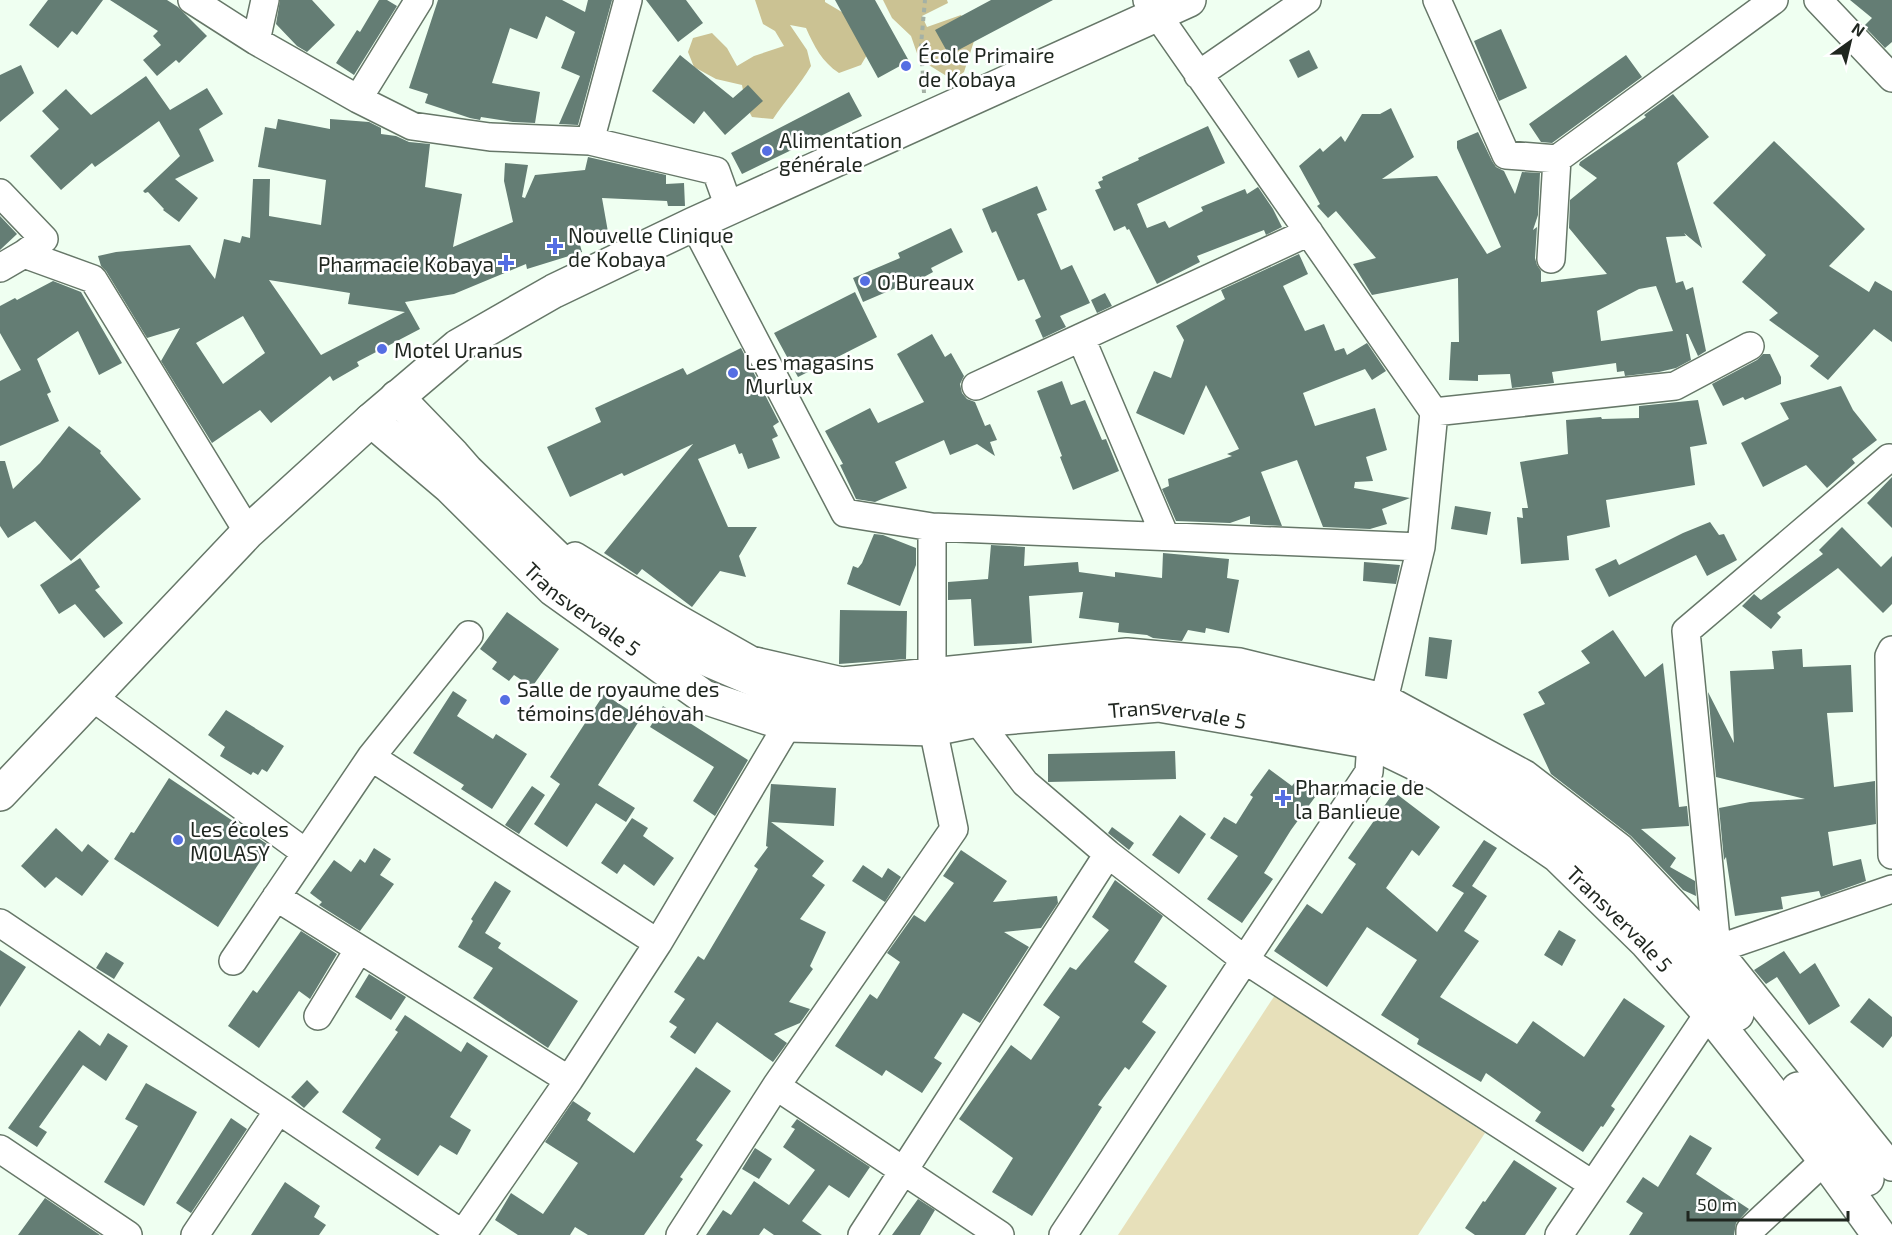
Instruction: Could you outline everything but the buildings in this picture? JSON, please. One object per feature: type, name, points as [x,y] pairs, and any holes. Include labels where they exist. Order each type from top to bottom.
[{"type":"main road","points":[[0,794],[248,532],[371,420],[458,346],[554,291],[729,207],[1152,7],[1189,0]]},
{"type":"main road","name":"Transvervale 5","points":[[397,397],[467,471],[560,561],[669,643],[796,713],[843,705],[936,701],[1119,680],[1225,684],[1378,720],[1436,747],[1561,825],[1669,928],[1839,1140],[1892,1215]]},
{"type":"main road","name":"Transvervale 5","points":[[371,420],[450,487],[553,589],[705,698],[796,713],[933,729],[977,720],[1159,705],[1378,720],[1439,775],[1557,855],[1647,943],[1709,1014],[1825,1160],[1879,1235]]},
{"type":"street","points":[[192,0],[358,99],[412,126],[490,137],[590,141],[716,171],[729,207]]},
{"type":"street","points":[[256,40],[265,0]]},
{"type":"street","points":[[358,99],[419,0]]},
{"type":"street","points":[[590,141],[628,0]]},
{"type":"street","points":[[1198,75],[1306,0]]},
{"type":"street","points":[[1437,0],[1506,155],[1557,159],[1774,0]]},
{"type":"street","points":[[1818,0],[1892,78]]},
{"type":"street","points":[[1063,1235],[1369,772],[1378,720],[1421,547],[1434,412],[1152,7]]},
{"type":"street","points":[[1551,259],[1557,159]]},
{"type":"street","points":[[0,193],[44,239],[0,268]]},
{"type":"street","points":[[694,224],[845,513],[932,527],[1421,547]]},
{"type":"street","points":[[976,386],[1309,232]]},
{"type":"street","points":[[24,254],[93,279],[248,532]]},
{"type":"street","points":[[1081,338],[1165,536]]},
{"type":"street","points":[[1434,412],[1675,386],[1750,346]]},
{"type":"street","points":[[1889,458],[1686,631],[1717,949],[1892,889]]},
{"type":"street","name":"Transvervale 5","points":[[467,471],[558,546],[751,660],[842,681],[1127,652],[1240,662],[1378,720],[1525,774],[1621,848],[1717,949],[1892,1167]]},
{"type":"street","points":[[932,527],[932,671]]},
{"type":"street","points":[[233,961],[371,757],[469,635]]},
{"type":"street","points":[[1892,650],[1889,656],[1892,855]]},
{"type":"street","points":[[91,696],[306,853]]},
{"type":"street","points":[[0,923],[463,1235],[569,1080],[658,943],[796,713]]},
{"type":"street","points":[[977,720],[1025,783],[1108,854],[1245,960],[1592,1184]]},
{"type":"street","points":[[680,1235],[776,1086],[954,828],[933,729]]},
{"type":"street","points":[[371,757],[658,943]]},
{"type":"street","points":[[862,1235],[1108,854]]},
{"type":"street","points":[[276,897],[569,1080]]},
{"type":"street","points":[[318,1016],[360,949]]},
{"type":"street","points":[[1558,1235],[1709,1014]]},
{"type":"street","points":[[776,1086],[1000,1235]]},
{"type":"street","points":[[195,1235],[278,1111]]},
{"type":"street","points":[[0,1149],[128,1235]]},
{"type":"street","points":[[1750,1235],[1750,1230],[1825,1160]]},
{"type":"path","points":[[925,0],[921,45],[925,98]]},
{"type":"shaded area","points":[[755,0],[825,0],[852,18],[874,43],[861,65],[839,73],[819,53],[806,28],[790,25],[807,50],[811,66],[773,119],[752,117],[746,106],[742,85],[716,79],[694,67],[688,52],[693,38],[712,33],[727,48],[737,66],[754,56],[784,46],[775,31],[763,24]]},
{"type":"shaded area","points":[[883,0],[947,0],[948,3],[922,16],[927,27],[961,15],[975,38],[964,72],[953,80],[919,59],[911,36],[892,18]]},
{"type":"shaded area","points":[[1275,995],[1485,1133],[1418,1235],[1118,1235]]},
{"type":"place","name":"École Primaire de Kobaya","points":[[906,66]]},
{"type":"place","name":"Alimentation générale","points":[[767,151]]},
{"type":"place","name":"Nouvelle Clinique de Kobaya","points":[[555,246]]},
{"type":"place","name":"Pharmacie Kobaya","points":[[506,263]]},
{"type":"place","name":"O'Bureaux","points":[[865,281]]},
{"type":"place","name":"Motel Uranus","points":[[382,349]]},
{"type":"place","name":"Les magasins Murlux","points":[[733,373]]},
{"type":"place","name":"Salle de royaume des témoins de Jéhovah","points":[[505,700]]},
{"type":"place","name":"Pharmacie de la Banlieue","points":[[1283,798]]},
{"type":"place","name":"Les écoles MOLASY","points":[[178,840]]}]
